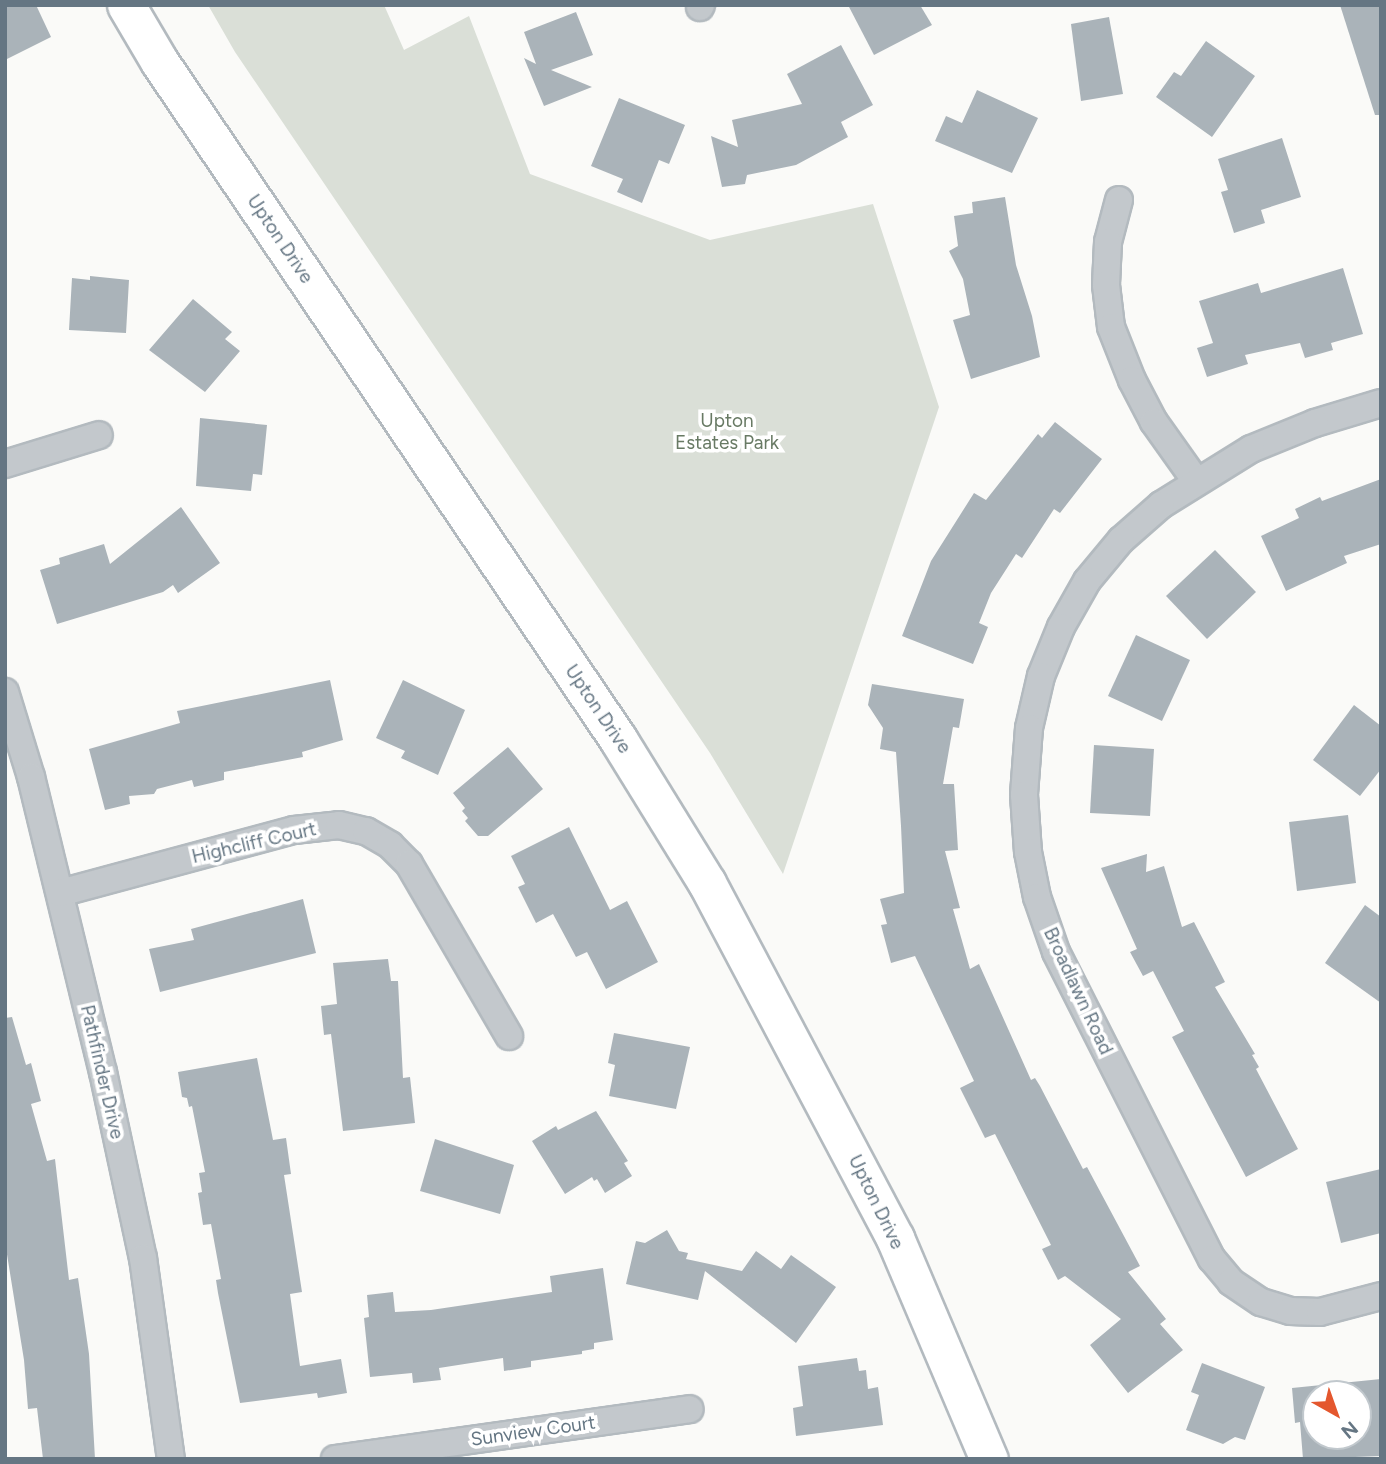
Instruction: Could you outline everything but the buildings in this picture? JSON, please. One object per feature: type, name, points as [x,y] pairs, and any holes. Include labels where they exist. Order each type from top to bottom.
[{"type":"main road","name":"Upton Drive","points":[[127,5],[159,61],[618,739],[707,883],[895,1238],[989,1459]]},
{"type":"street","points":[[1119,200],[1108,242],[1106,285],[1111,327],[1132,380],[1154,422],[1196,481]]},
{"type":"street","name":"Broadlawn Road","points":[[1381,403],[1315,423],[1251,449],[1161,505],[1121,540],[1087,581],[1061,627],[1041,676],[1029,728],[1024,795],[1028,852],[1037,897],[1062,964],[1212,1259],[1231,1282],[1261,1302],[1290,1311],[1320,1312],[1381,1296]]},
{"type":"street","points":[[5,464],[99,435]]},
{"type":"street","name":"Pathfinder Drive","points":[[5,692],[60,893],[143,1258],[171,1459]]},
{"type":"street","name":"Highcliff Court","points":[[60,893],[294,830],[339,825],[366,831],[390,845],[409,864],[509,1036]]},
{"type":"street","name":"Sunview Court","points":[[335,1459],[689,1409]]},
{"type":"green space","name":"Upton Estates Park","points":[[208,5],[384,5],[404,50],[469,16],[530,174],[710,240],[873,204],[939,407],[783,874],[710,753],[235,52]]}]
